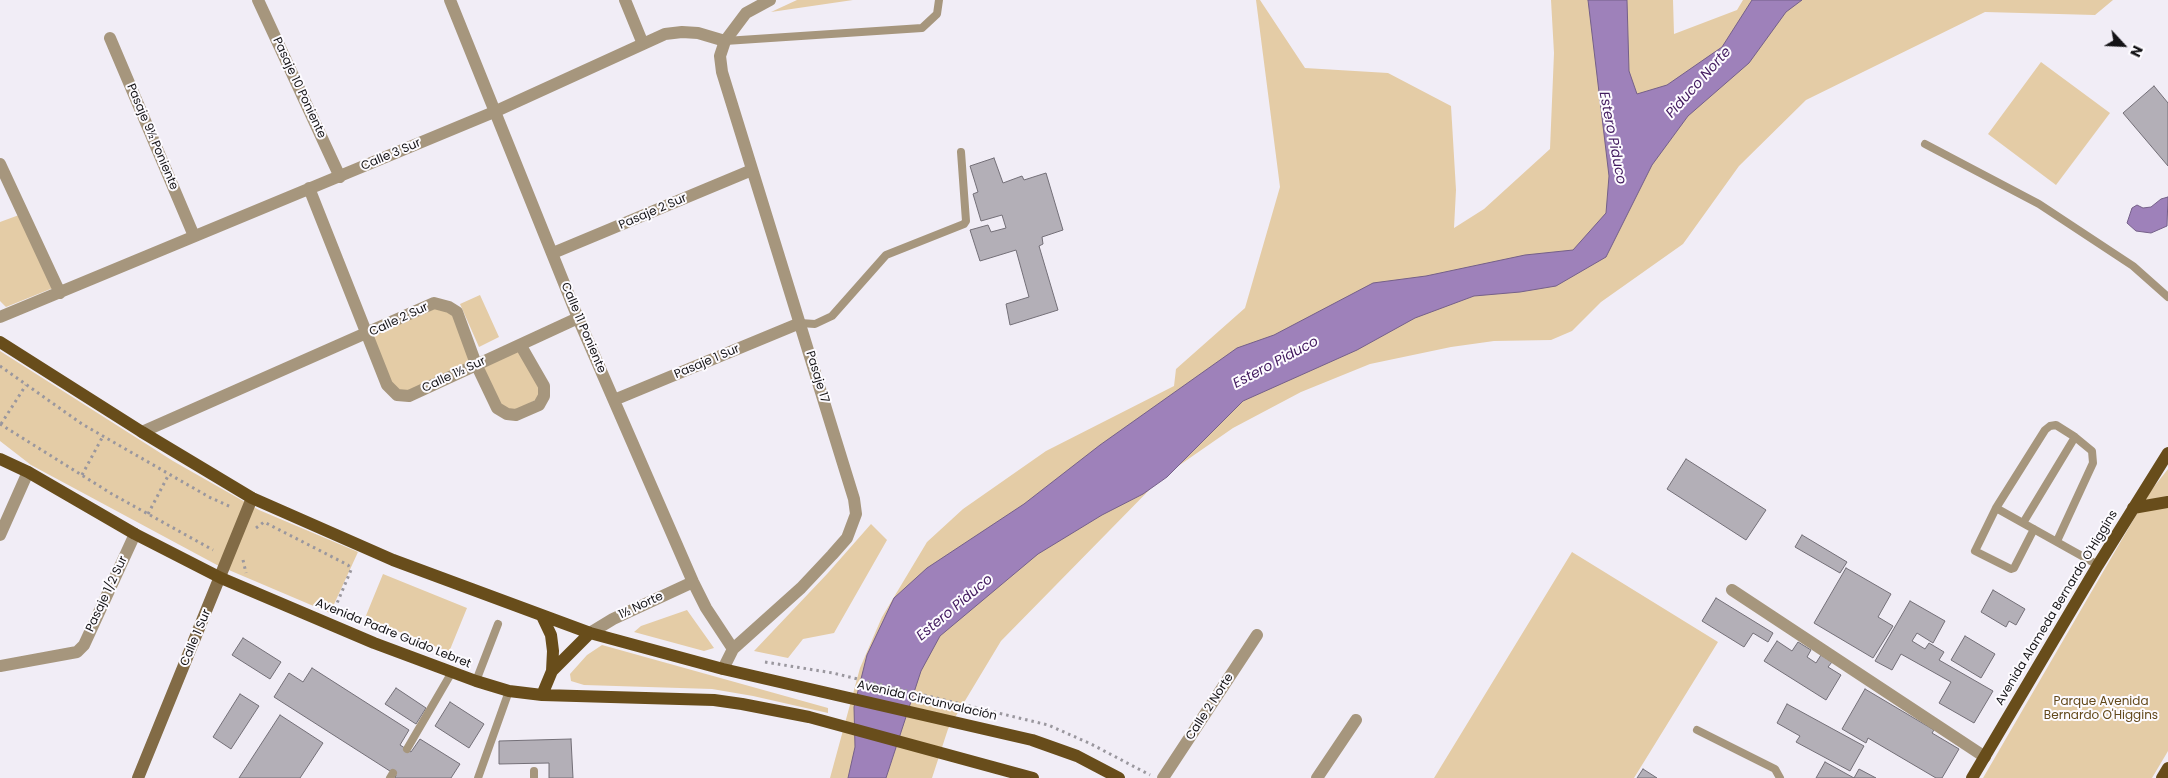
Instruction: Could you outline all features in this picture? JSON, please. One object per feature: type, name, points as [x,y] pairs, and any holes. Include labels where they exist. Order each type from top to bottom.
[{"type":"main road","points":[[0,342],[142,432],[252,498],[393,560],[542,616],[590,633],[723,669]]},
{"type":"main road","name":"Avenida Alameda Bernardo O'Higgins","points":[[1972,778],[2098,565],[2168,453]]},
{"type":"main road","name":"Avenida Padre Guido Lebret","points":[[0,459],[28,472],[135,534],[221,578],[476,681],[509,691],[542,695],[714,700],[809,717],[1033,778]]},
{"type":"main road","points":[[2133,508],[2168,502]]},
{"type":"main road","points":[[542,616],[551,635],[553,651],[552,672]]},
{"type":"main road","points":[[542,695],[552,672],[590,633]]},
{"type":"main road","name":"Avenida Circunvalación","points":[[723,669],[817,689],[1032,740],[1077,756],[1119,778]]},
{"type":"main road","points":[[2162,778],[2168,768]]},
{"type":"street","name":"Pasaje 10 Poniente","points":[[258,0],[340,176]]},
{"type":"street","name":"Calle 11 Poniente","points":[[450,0],[578,318],[693,582],[706,608],[733,649]]},
{"type":"street","points":[[625,0],[643,44]]},
{"type":"street","points":[[725,40],[746,13],[770,0]]},
{"type":"street","name":"Calle 3 Sur","points":[[0,316],[60,293],[494,112],[665,34],[682,32],[725,40]]},
{"type":"street","name":"Pasaje 9½ Poniente","points":[[110,38],[194,236]]},
{"type":"street","name":"Pasaje 17","points":[[723,669],[733,649],[801,588],[832,555],[846,538],[856,514],[854,499],[722,72],[720,56],[725,40]]},
{"type":"street","points":[[0,164],[60,293]]},
{"type":"street","name":"Pasaje 2 Sur","points":[[553,253],[752,170]]},
{"type":"street","name":"Calle 1½ Sur","points":[[309,188],[387,385],[396,395],[409,396],[476,364],[521,346],[578,318]]},
{"type":"street","name":"Calle 2 Sur","points":[[142,432],[368,334],[434,303],[442,304],[457,312],[476,364],[497,408],[506,414],[516,415],[539,404],[544,396],[544,386],[521,346]]},
{"type":"street","name":"Pasaje 1 Sur","points":[[614,400],[800,323]]},
{"type":"street","points":[[0,535],[28,472]]},
{"type":"street","name":"Calle 1 Sur","points":[[138,778],[252,498]]},
{"type":"street","name":"Pasaje 1/2 Sur","points":[[0,666],[77,652],[84,645],[135,534]]},
{"type":"street","name":"1½ Norte","points":[[590,633],[613,619],[693,582]]},
{"type":"street","points":[[1732,590],[1985,756]]},
{"type":"street","name":"Calle 2 Norte","points":[[1163,778],[1256,635]]},
{"type":"street","points":[[1317,778],[1356,720]]},
{"type":"lane","points":[[725,40],[922,28],[936,14],[940,0]]},
{"type":"lane","points":[[1925,144],[2039,204],[2133,266],[2168,297]]},
{"type":"lane","points":[[800,323],[815,324],[832,316],[886,255],[964,224],[966,221],[960,152]]},
{"type":"lane","points":[[2034,529],[2014,568],[2011,569],[1975,550],[1996,508],[2045,430],[2050,426],[2056,425],[2092,450],[2093,463],[2057,541]]},
{"type":"lane","points":[[2023,523],[2075,437]]},
{"type":"lane","points":[[1996,508],[2098,565]]},
{"type":"lane","points":[[476,681],[498,624]]},
{"type":"lane","points":[[407,749],[452,672]]},
{"type":"lane","points":[[478,778],[509,691]]},
{"type":"lane","points":[[1697,730],[1775,769],[1780,778]]},
{"type":"path","points":[[0,366],[103,436],[231,507]]},
{"type":"path","points":[[26,385],[0,424],[82,475],[213,550]]},
{"type":"path","points":[[82,475],[103,436]]},
{"type":"path","points":[[148,514],[169,474]]},
{"type":"path","points":[[253,536],[256,528],[264,522],[348,565],[351,570],[335,608],[327,607]]},
{"type":"path","points":[[246,552],[243,560],[246,573],[255,577]]},
{"type":"path","points":[[759,661],[834,673],[1014,716]]},
{"type":"green space","points":[[797,0],[853,0],[771,12]]},
{"type":"green space","points":[[1256,0],[1260,0],[1305,68],[1388,73],[1451,106],[1456,190],[1454,228],[1484,209],[1550,149],[1554,53],[1551,0],[1673,0],[1674,34],[1737,10],[1743,0],[2113,0],[2095,15],[1985,12],[1806,100],[1739,166],[1683,244],[1601,302],[1572,331],[1551,340],[1494,341],[1451,347],[1370,364],[1301,392],[1233,428],[1161,478],[1001,641],[948,729],[932,778],[830,778],[860,668],[882,617],[927,542],[963,509],[1046,451],[1174,386],[1176,369],[1245,308],[1280,187]]},
{"type":"green space","points":[[2041,62],[2110,113],[2056,185],[1988,134]]},
{"type":"green space","points":[[19,215],[53,288],[6,307],[0,301],[0,222]]},
{"type":"green space","points":[[480,295],[499,337],[479,347],[460,304]]},
{"type":"green space","points":[[434,303],[449,307],[476,364],[521,346],[544,396],[507,414],[476,365],[397,395],[368,334]]},
{"type":"green space","points":[[0,351],[173,461],[259,510],[358,552],[330,613],[217,565],[31,465],[0,441]]},
{"type":"green space","name":"Parque Avenida Bernardo O'Higgins","points":[[2168,469],[2168,751],[2152,778],[1983,778],[2149,493]]},
{"type":"green space","points":[[871,524],[887,540],[834,633],[803,639],[788,658],[754,651],[827,574]]},
{"type":"green space","points":[[1572,552],[1718,642],[1634,778],[1434,778]]},
{"type":"green space","points":[[383,574],[467,608],[449,652],[365,618]]},
{"type":"green space","points":[[687,610],[714,648],[704,651],[634,632],[641,626]]},
{"type":"green space","points":[[602,645],[828,708],[828,713],[712,689],[584,685],[571,681],[570,674],[587,655]]},
{"type":"water","points":[[1588,0],[1627,0],[1629,71],[1637,94],[1667,85],[1722,47],[1752,0],[1802,0],[1786,12],[1749,63],[1688,116],[1652,165],[1606,257],[1556,286],[1520,292],[1474,296],[1415,318],[1357,350],[1243,401],[1167,477],[1143,494],[1102,515],[1038,554],[940,636],[921,671],[886,778],[848,778],[855,747],[854,707],[867,655],[894,598],[927,568],[1024,504],[1100,445],[1237,348],[1274,335],[1373,283],[1426,276],[1525,255],[1573,250],[1606,213],[1609,176]]},
{"type":"water","points":[[2168,197],[2167,226],[2151,233],[2136,231],[2127,223],[2132,208],[2137,205],[2143,208],[2151,207],[2161,199]]},
{"type":"building","points":[[2154,86],[2168,103],[2168,166],[2123,113]]},
{"type":"building","points":[[994,158],[1003,183],[1022,176],[1024,180],[1046,173],[1063,230],[1042,237],[1043,244],[1039,246],[1058,310],[1010,325],[1006,304],[1029,297],[1016,250],[980,261],[970,230],[988,225],[991,232],[1006,228],[1002,215],[981,221],[973,194],[978,192],[970,166]]},
{"type":"building","points":[[1686,459],[1766,510],[1746,540],[1667,489]]},
{"type":"building","points":[[1802,535],[1847,562],[1840,573],[1795,547]]},
{"type":"building","points":[[1846,568],[1891,594],[1878,617],[1893,626],[1873,658],[1814,623]]},
{"type":"building","points":[[1993,590],[2025,609],[2016,625],[2009,621],[2006,627],[1981,612]]},
{"type":"building","points":[[1716,598],[1773,633],[1768,642],[1753,633],[1744,647],[1702,621]]},
{"type":"building","points":[[1910,601],[1945,621],[1933,643],[1917,633],[1912,641],[1925,649],[1929,643],[1944,652],[1939,660],[1993,691],[1974,723],[1939,703],[1951,682],[1901,654],[1892,670],[1875,661]]},
{"type":"building","points":[[1965,636],[1995,654],[1981,678],[1951,660]]},
{"type":"building","points":[[243,638],[281,662],[270,679],[232,655]]},
{"type":"building","points":[[1777,641],[1792,651],[1798,642],[1811,650],[1807,657],[1816,663],[1821,655],[1832,662],[1828,667],[1841,675],[1826,700],[1764,661]]},
{"type":"building","points":[[312,668],[409,730],[400,745],[411,752],[420,739],[460,764],[451,778],[395,778],[396,775],[274,697],[289,673],[303,682]]},
{"type":"building","points":[[396,688],[426,708],[416,724],[385,704]]},
{"type":"building","points":[[1865,689],[1934,730],[1932,733],[1959,749],[1942,778],[1936,778],[1868,738],[1866,743],[1842,729]]},
{"type":"building","points":[[240,694],[259,706],[231,749],[213,737]]},
{"type":"building","points":[[450,702],[484,724],[469,748],[435,726]]},
{"type":"building","points":[[1787,704],[1864,746],[1850,771],[1796,742],[1800,736],[1777,723]]},
{"type":"building","points":[[280,715],[323,743],[300,778],[239,778]]},
{"type":"building","points":[[571,739],[573,778],[549,778],[549,763],[499,764],[499,741]]},
{"type":"building","points":[[1825,762],[1854,778],[1816,778]]},
{"type":"building","points":[[1643,769],[1657,778],[1637,778]]},
{"type":"building","points":[[1859,769],[1876,778],[1854,778]]},
{"type":"water label","name":"Piduco Norte","points":[[1699,83]]},
{"type":"water label","name":"Estero Piduco","points":[[1612,138]]},
{"type":"water label","name":"Estero Piduco","points":[[1276,363]]},
{"type":"water label","name":"Estero Piduco","points":[[955,608]]}]
